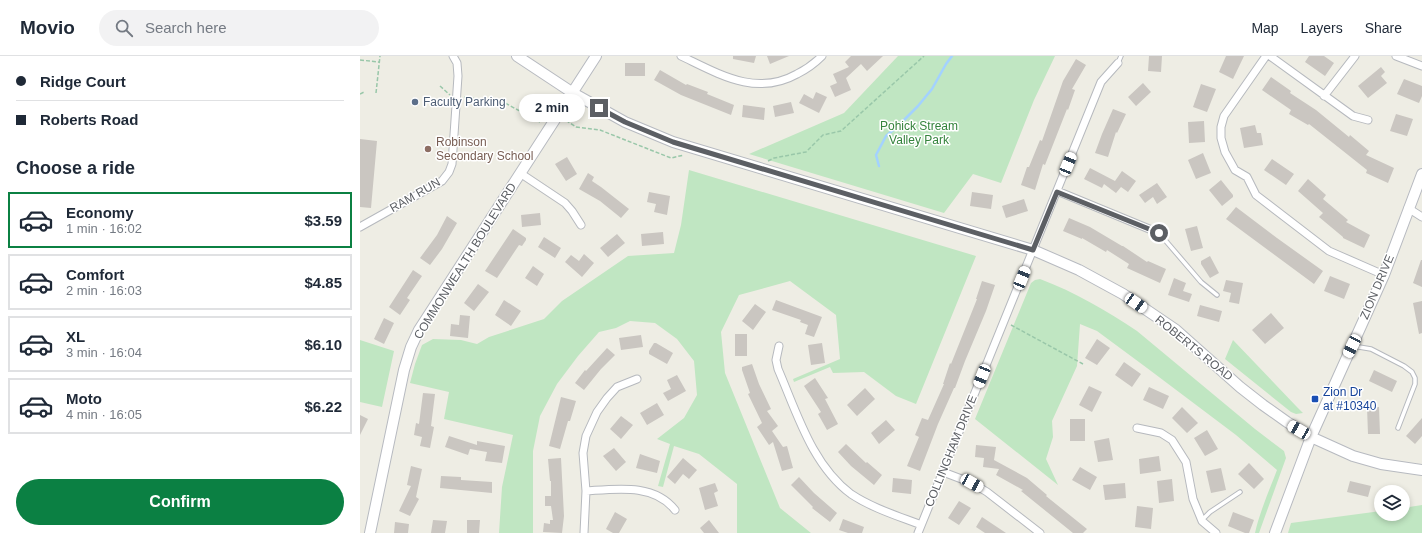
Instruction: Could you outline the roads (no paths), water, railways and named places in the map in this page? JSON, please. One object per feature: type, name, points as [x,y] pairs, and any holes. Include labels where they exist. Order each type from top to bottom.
[{"type":"main road","name":"ROBERTS ROAD","points":[[517,56],[573,93],[648,133],[673,142],[1033,250],[1079,270],[1123,294],[1176,330],[1240,387],[1286,422],[1311,437],[1352,456],[1381,464],[1422,470]]},
{"type":"main road","name":"COMMONWEALTH BOULEVARD","points":[[370,533],[404,370],[411,347],[419,330],[596,56]]},
{"type":"main road","name":"ZION DRIVE","points":[[1276,533],[1311,437],[1384,275],[1422,174]]},
{"type":"street","name":"RAM RUN","points":[[360,227],[442,181],[451,169],[458,68],[456,58],[453,56]]},
{"type":"street","points":[[681,56],[734,80],[748,83],[773,83],[786,80],[810,67],[822,56]]},
{"type":"street","points":[[1266,56],[1224,116],[1221,127],[1221,138],[1224,152],[1235,170],[1247,177],[1256,195],[1317,242],[1329,251],[1384,275]]},
{"type":"street","points":[[1270,56],[1353,116],[1368,120]]},
{"type":"street","points":[[1324,96],[1355,56]]},
{"type":"street","points":[[1396,56],[1422,66]]},
{"type":"street","name":"COLLINGHAM DRIVE","points":[[918,533],[1101,82],[1119,60]]},
{"type":"street","points":[[520,173],[565,203],[581,225]]},
{"type":"street","points":[[1057,192],[1159,233]]},
{"type":"street","points":[[1408,208],[1422,217]]},
{"type":"street","points":[[779,346],[776,360],[778,369],[814,452],[830,475],[840,485],[860,500],[921,525]]},
{"type":"street","points":[[584,533],[586,491],[583,453],[586,436],[592,421],[602,404],[614,390],[617,387],[637,379]]},
{"type":"street","points":[[1136,428],[1161,433],[1172,440],[1186,462],[1193,499],[1202,521],[1216,533]]},
{"type":"street","points":[[943,472],[972,483],[987,492],[1040,533]]},
{"type":"street","points":[[586,491],[626,489],[656,494],[666,500],[675,510]]},
{"type":"lane","points":[[1159,233],[1201,282],[1217,295]]},
{"type":"lane","points":[[1352,346],[1371,349],[1404,366],[1412,372],[1415,378],[1415,384],[1398,428]]},
{"type":"lane","points":[[1202,521],[1210,512],[1240,492]]},
{"type":"waterway","points":[[879,166],[876,155],[886,136],[918,106],[932,89],[952,56]]},
{"type":"place","name":"Faculty Parking","points":[[415,102]]},
{"type":"place","name":"Robinson Secondary School","points":[[428,149]]},
{"type":"place","name":"Zion Dr at #10340","points":[[1315,399]]},
{"type":"park label","name":"Pohick Stream Valley Park","points":[[919,133]]}]
